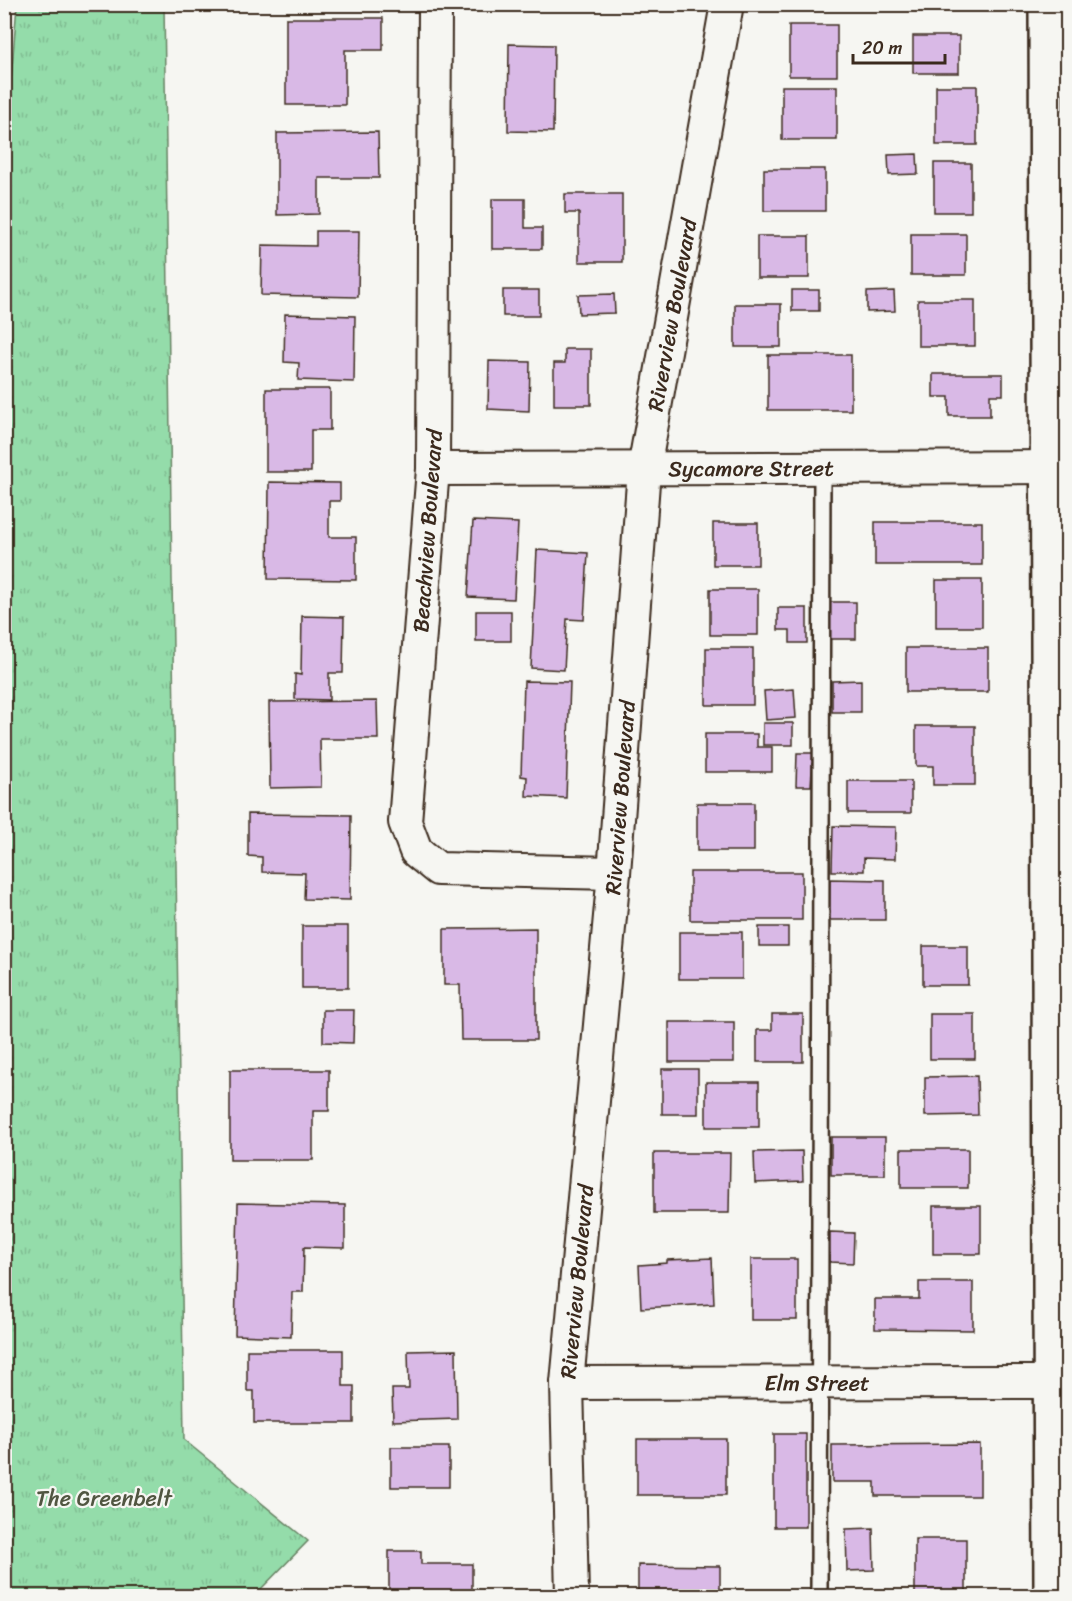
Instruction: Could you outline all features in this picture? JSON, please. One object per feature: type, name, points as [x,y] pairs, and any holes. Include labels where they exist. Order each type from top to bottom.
[{"type":"street","name":"Beachview Boulevard","points":[[435,4],[434,469],[405,822],[416,851],[438,869],[614,873]]},
{"type":"street","name":"Riverview Boulevard","points":[[572,1596],[567,1383],[614,873],[644,469],[727,4]]},
{"type":"street","points":[[1046,4],[1058,467],[1059,1383],[1051,1596]]},
{"type":"street","name":"Sycamore Street","points":[[434,469],[1058,467]]},
{"type":"street","name":"Elm Street","points":[[567,1383],[1059,1383]]},
{"type":"lane","points":[[819,1596],[822,468]]},
{"type":"green space","name":"The Greenbelt","points":[[17,5],[164,5],[184,1440],[308,1541],[254,1596],[5,1596],[4,169]]},
{"type":"building","points":[[286,18],[383,18],[383,50],[345,50],[345,105],[286,105]]},
{"type":"building","points":[[789,25],[837,25],[837,76],[789,76]]},
{"type":"building","points":[[913,36],[959,36],[959,73],[913,73]]},
{"type":"building","points":[[509,44],[554,45],[553,132],[508,131]]},
{"type":"building","points":[[782,86],[837,86],[837,140],[782,140]]},
{"type":"building","points":[[936,86],[977,86],[977,145],[936,145]]},
{"type":"building","points":[[378,132],[379,178],[319,178],[319,214],[277,215],[277,133]]},
{"type":"building","points":[[917,154],[918,174],[889,175],[888,155]]},
{"type":"building","points":[[934,163],[971,163],[971,212],[934,212]]},
{"type":"building","points":[[764,169],[825,169],[825,211],[764,211]]},
{"type":"building","points":[[565,194],[622,194],[622,262],[579,262],[579,213],[565,213]]},
{"type":"building","points":[[492,199],[525,199],[525,228],[542,228],[542,249],[492,249]]},
{"type":"building","points":[[316,231],[359,231],[358,297],[261,295],[262,245],[316,246]]},
{"type":"building","points":[[911,234],[966,234],[966,275],[911,275]]},
{"type":"building","points":[[757,236],[809,236],[809,278],[757,278]]},
{"type":"building","points":[[503,290],[539,290],[539,316],[503,316]]},
{"type":"building","points":[[792,290],[819,290],[819,311],[792,311]]},
{"type":"building","points":[[894,291],[895,311],[867,312],[867,292]]},
{"type":"building","points":[[614,294],[615,313],[579,314],[578,295]]},
{"type":"building","points":[[918,300],[975,300],[975,346],[918,346]]},
{"type":"building","points":[[735,304],[781,304],[781,347],[735,347]]},
{"type":"building","points":[[285,314],[355,316],[354,382],[298,380],[299,363],[284,362]]},
{"type":"building","points":[[565,349],[591,349],[591,405],[554,405],[554,363],[565,363]]},
{"type":"building","points":[[768,355],[851,355],[851,410],[768,410]]},
{"type":"building","points":[[489,361],[530,362],[529,411],[488,409]]},
{"type":"building","points":[[933,374],[1003,374],[1003,395],[990,395],[990,416],[949,416],[949,397],[933,397]]},
{"type":"building","points":[[266,389],[330,389],[330,430],[311,430],[311,472],[266,472]]},
{"type":"building","points":[[269,482],[340,483],[340,501],[329,501],[329,537],[356,537],[356,580],[268,579]]},
{"type":"building","points":[[473,521],[518,523],[514,599],[468,597]]},
{"type":"building","points":[[875,522],[982,522],[982,565],[875,565]]},
{"type":"building","points":[[713,523],[758,523],[758,565],[713,565]]},
{"type":"building","points":[[537,550],[588,553],[584,620],[567,619],[564,670],[531,668]]},
{"type":"building","points":[[936,580],[982,580],[982,627],[936,627]]},
{"type":"building","points":[[710,589],[758,589],[758,635],[710,635]]},
{"type":"building","points":[[830,602],[856,602],[856,639],[830,639]]},
{"type":"building","points":[[778,608],[807,608],[807,643],[790,643],[790,630],[778,630]]},
{"type":"building","points":[[476,611],[511,611],[511,641],[476,641]]},
{"type":"building","points":[[302,616],[344,617],[343,673],[329,673],[329,700],[295,699],[295,674],[301,675]]},
{"type":"building","points":[[706,648],[753,648],[753,705],[706,705]]},
{"type":"building","points":[[906,648],[988,648],[988,692],[906,692]]},
{"type":"building","points":[[861,680],[861,712],[832,712],[832,681]]},
{"type":"building","points":[[524,681],[570,682],[566,798],[526,796],[527,777],[521,776]]},
{"type":"building","points":[[794,689],[796,718],[766,720],[764,691]]},
{"type":"building","points":[[377,701],[378,739],[320,739],[321,787],[270,788],[269,702]]},
{"type":"building","points":[[763,723],[793,723],[793,745],[763,745]]},
{"type":"building","points":[[916,726],[975,726],[975,785],[933,785],[933,766],[916,766]]},
{"type":"building","points":[[705,734],[757,734],[757,747],[772,747],[772,772],[705,772]]},
{"type":"building","points":[[797,753],[813,753],[811,786],[796,786]]},
{"type":"building","points":[[848,781],[911,781],[911,813],[848,813]]},
{"type":"building","points":[[697,803],[754,803],[754,851],[697,851]]},
{"type":"building","points":[[248,814],[351,815],[350,900],[304,899],[305,873],[262,872],[262,857],[248,856]]},
{"type":"building","points":[[833,826],[896,827],[895,859],[864,858],[864,871],[832,871]]},
{"type":"building","points":[[690,872],[802,872],[802,920],[690,920]]},
{"type":"building","points":[[826,879],[885,880],[885,920],[826,920]]},
{"type":"building","points":[[302,926],[348,926],[348,988],[302,988]]},
{"type":"building","points":[[759,927],[788,927],[788,946],[759,946]]},
{"type":"building","points":[[536,928],[536,1040],[461,1040],[460,985],[444,985],[444,929]]},
{"type":"building","points":[[679,932],[742,932],[742,979],[679,979]]},
{"type":"building","points":[[923,946],[968,946],[968,985],[923,985]]},
{"type":"building","points":[[323,1010],[354,1010],[353,1043],[323,1042]]},
{"type":"building","points":[[772,1014],[803,1014],[803,1062],[757,1062],[757,1030],[772,1030]]},
{"type":"building","points":[[930,1014],[975,1014],[975,1059],[930,1059]]},
{"type":"building","points":[[669,1022],[734,1022],[734,1062],[669,1062]]},
{"type":"building","points":[[662,1069],[698,1069],[698,1114],[662,1114]]},
{"type":"building","points":[[230,1070],[329,1070],[329,1111],[313,1111],[313,1160],[230,1160]]},
{"type":"building","points":[[977,1076],[978,1115],[925,1116],[925,1077]]},
{"type":"building","points":[[706,1082],[759,1082],[759,1127],[706,1127]]},
{"type":"building","points":[[831,1137],[885,1137],[885,1175],[831,1175]]},
{"type":"building","points":[[901,1149],[968,1149],[968,1188],[901,1188]]},
{"type":"building","points":[[802,1151],[803,1181],[755,1183],[754,1152]]},
{"type":"building","points":[[654,1153],[730,1153],[729,1213],[654,1213]]},
{"type":"building","points":[[238,1203],[345,1205],[345,1248],[304,1247],[303,1292],[292,1292],[291,1337],[235,1335]]},
{"type":"building","points":[[933,1206],[981,1206],[981,1254],[933,1254]]},
{"type":"building","points":[[830,1232],[854,1233],[853,1263],[830,1262]]},
{"type":"building","points":[[712,1258],[714,1304],[641,1308],[639,1265],[667,1263],[667,1260]]},
{"type":"building","points":[[751,1259],[797,1259],[797,1320],[751,1320]]},
{"type":"building","points":[[919,1282],[973,1282],[973,1330],[875,1329],[875,1299],[919,1299]]},
{"type":"building","points":[[247,1350],[343,1350],[343,1386],[354,1386],[354,1423],[254,1423],[254,1391],[247,1391]]},
{"type":"building","points":[[456,1350],[457,1419],[393,1421],[392,1389],[409,1389],[408,1351]]},
{"type":"building","points":[[774,1434],[806,1434],[806,1527],[774,1527]]},
{"type":"building","points":[[637,1439],[726,1439],[726,1495],[637,1495]]},
{"type":"building","points":[[980,1444],[980,1496],[875,1496],[875,1482],[832,1482],[832,1445]]},
{"type":"building","points":[[391,1447],[449,1447],[449,1487],[391,1487]]},
{"type":"building","points":[[873,1528],[874,1570],[847,1571],[846,1529]]},
{"type":"building","points":[[915,1539],[966,1539],[966,1596],[915,1596]]},
{"type":"building","points":[[389,1551],[421,1551],[421,1564],[472,1564],[472,1596],[389,1596]]},
{"type":"building","points":[[638,1565],[720,1566],[720,1596],[638,1596]]}]
